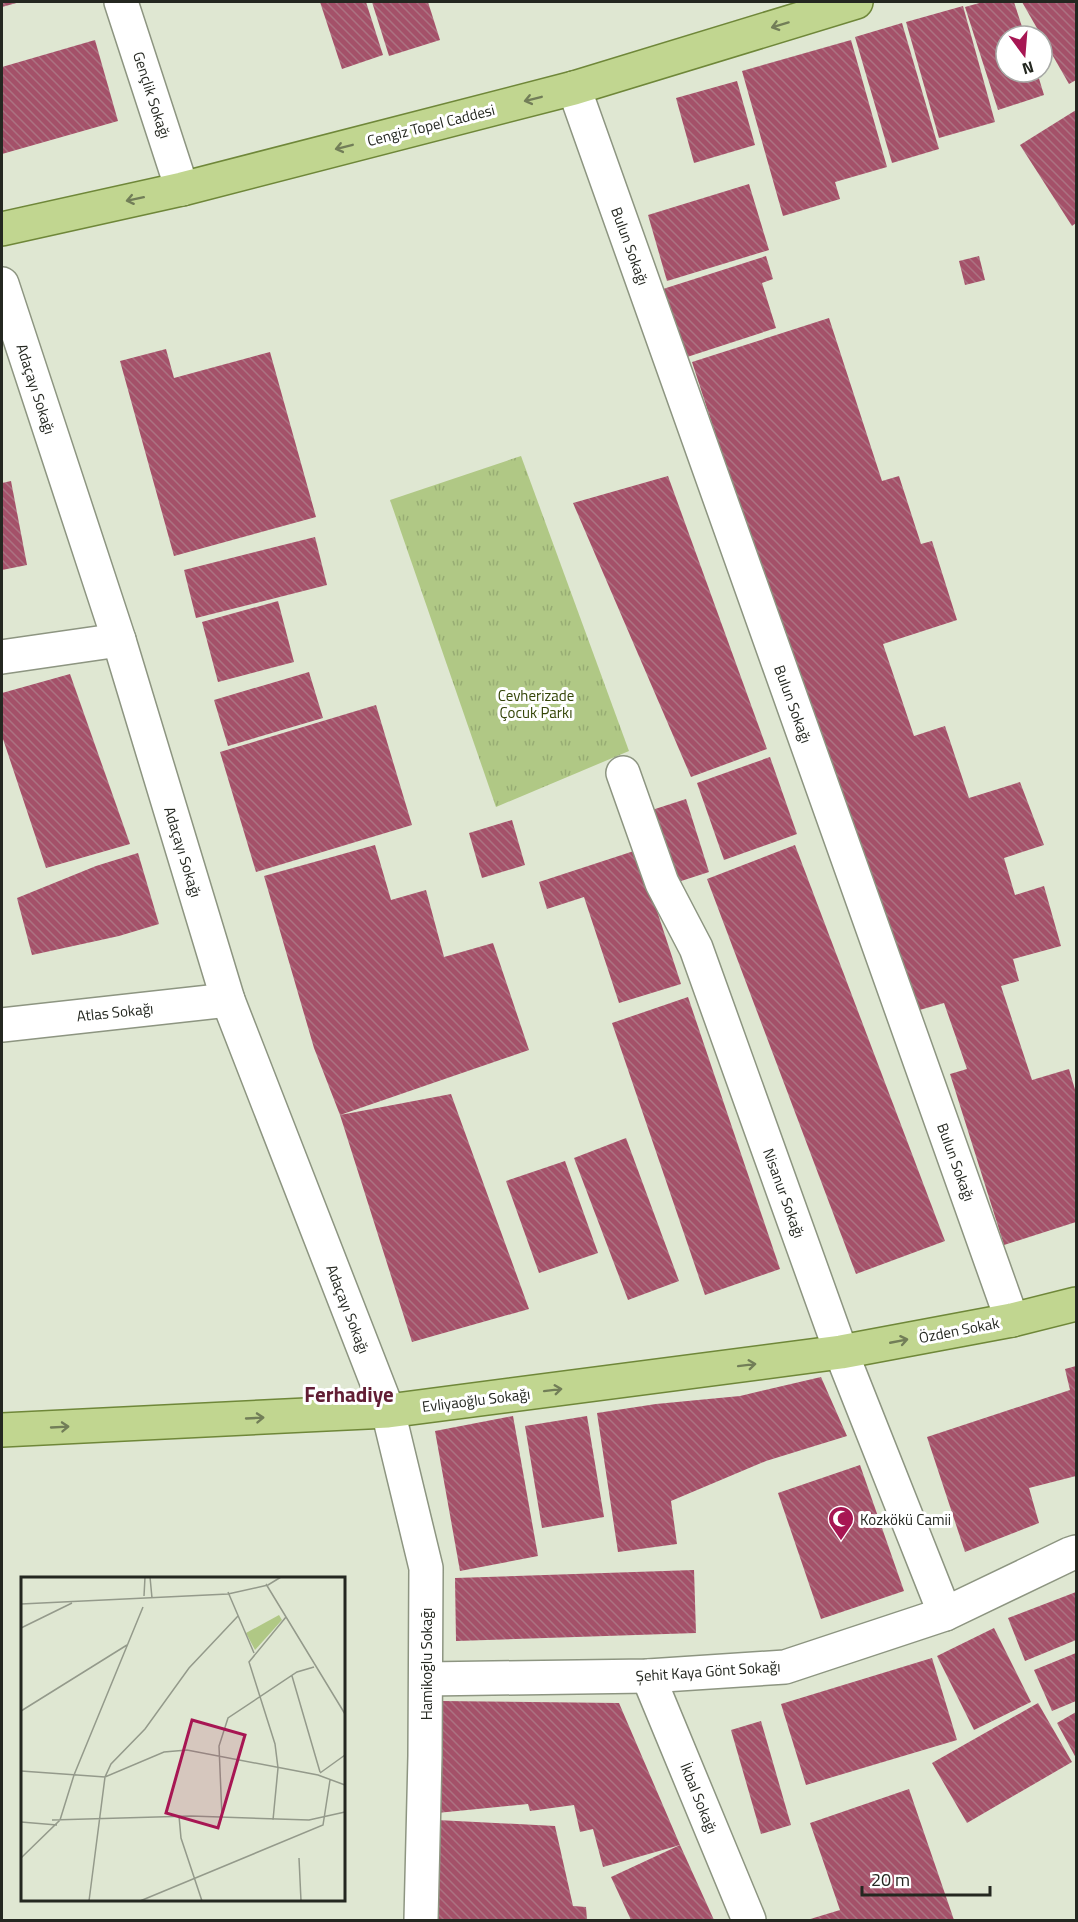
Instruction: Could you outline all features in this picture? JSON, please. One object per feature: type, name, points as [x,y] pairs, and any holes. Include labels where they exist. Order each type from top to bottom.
[{"type":"main road","name":"Cengiz Topel Caddesi","points":[[2,229],[182,189],[574,88],[810,8],[856,2]]},
{"type":"main road","name":"Özden Sokak","points":[[841,1352],[1012,1320],[1077,1304]]},
{"type":"main road","name":"Evliyaoğlu Sokağı","points":[[2,1430],[388,1411],[841,1352]]},
{"type":"street","name":"Gençlik Sokağı","points":[[121,2],[182,189]]},
{"type":"street","name":"Bulun Sokağı","points":[[574,88],[1012,1320]]},
{"type":"street","name":"Adaçayı Sokağı","points":[[2,284],[119,640],[228,1000],[388,1411]]},
{"type":"street","points":[[2,657],[119,640]]},
{"type":"street","name":"Nisanur Sokağı","points":[[623,773],[662,883],[696,948],[841,1352],[945,1614]]},
{"type":"street","name":"Atlas Sokağı","points":[[2,1025],[228,1000]]},
{"type":"street","name":"Hamikoğlu Sokağı","points":[[388,1411],[426,1568],[421,1920]]},
{"type":"street","name":"Şehit Kaya Gönt Sokağı","points":[[426,1679],[648,1676],[785,1667],[945,1614],[1077,1552]]},
{"type":"street","name":"İkbal Sokağı","points":[[648,1676],[749,1920]]},
{"type":"green space","name":"Cevherizade Çocuk Parkı","points":[[521,456],[629,751],[496,807],[390,500]]},
{"type":"building","points":[[2,2],[20,2],[2,7]]},
{"type":"building","points":[[320,2],[366,2],[383,55],[342,69]]},
{"type":"building","points":[[372,2],[428,2],[440,40],[389,56]]},
{"type":"building","points":[[983,2],[1014,2],[1021,24],[994,24],[994,84],[1041,84],[1044,95],[998,110],[965,7]]},
{"type":"building","points":[[1022,2],[1076,2],[1076,80],[1069,84],[1054,58],[1054,24],[1035,24]]},
{"type":"building","points":[[963,6],[995,122],[939,138],[906,22]]},
{"type":"building","points":[[902,23],[939,149],[892,163],[855,37]]},
{"type":"building","points":[[95,40],[118,121],[2,154],[2,67]]},
{"type":"building","points":[[851,40],[887,167],[835,182],[840,199],[783,216],[742,71]]},
{"type":"building","points":[[737,81],[755,145],[694,163],[676,98]]},
{"type":"building","points":[[1076,110],[1076,223],[1072,226],[1020,145]]},
{"type":"building","points":[[749,184],[769,250],[667,281],[648,215]]},
{"type":"building","points":[[766,256],[773,279],[762,283],[776,328],[684,358],[663,289]]},
{"type":"building","points":[[979,256],[985,280],[965,285],[959,261]]},
{"type":"building","points":[[829,318],[882,481],[899,476],[921,544],[932,541],[957,620],[883,644],[914,736],[945,726],[969,798],[1020,782],[1044,845],[1004,858],[1015,895],[1044,886],[1061,946],[1013,959],[1019,981],[1001,986],[1032,1080],[1069,1069],[1076,1093],[1076,1222],[1004,1245],[950,1074],[967,1069],[944,1003],[909,1013],[793,673],[692,362]]},
{"type":"building","points":[[166,349],[174,378],[270,352],[316,517],[174,556],[120,361]]},
{"type":"building","points":[[668,476],[767,749],[691,777],[573,503]]},
{"type":"building","points":[[11,481],[27,565],[2,570],[2,483]]},
{"type":"building","points":[[315,537],[327,585],[196,618],[184,570]]},
{"type":"building","points":[[278,601],[294,662],[218,682],[202,622]]},
{"type":"building","points":[[309,672],[323,718],[228,746],[214,700]]},
{"type":"building","points":[[70,674],[130,844],[46,868],[2,736],[2,693]]},
{"type":"building","points":[[376,705],[412,825],[256,872],[220,752]]},
{"type":"building","points":[[770,757],[797,834],[724,860],[697,783]]},
{"type":"building","points":[[686,799],[709,872],[675,883],[652,810]]},
{"type":"building","points":[[512,820],[525,865],[482,878],[469,833]]},
{"type":"building","points":[[375,845],[391,900],[426,890],[444,957],[493,943],[529,1050],[340,1115],[314,1048],[264,876]]},
{"type":"building","points":[[795,845],[945,1241],[856,1274],[707,879]]},
{"type":"building","points":[[637,850],[681,984],[619,1003],[584,897],[547,909],[539,882]]},
{"type":"building","points":[[138,853],[159,924],[119,936],[32,955],[17,898],[96,866]]},
{"type":"building","points":[[688,997],[780,1269],[705,1295],[612,1023]]},
{"type":"building","points":[[451,1094],[529,1309],[412,1342],[340,1115]]},
{"type":"building","points":[[626,1138],[679,1281],[628,1300],[574,1158]]},
{"type":"building","points":[[565,1161],[598,1253],[539,1273],[506,1181]]},
{"type":"building","points":[[1076,1366],[1076,1476],[1029,1488],[1039,1523],[965,1552],[927,1437],[1070,1390],[1065,1369]]},
{"type":"building","points":[[821,1377],[847,1436],[766,1461],[671,1501],[677,1544],[618,1552],[597,1413],[656,1404],[740,1396]]},
{"type":"building","points":[[513,1416],[538,1556],[460,1571],[435,1431]]},
{"type":"building","points":[[587,1416],[604,1517],[542,1528],[525,1426]]},
{"type":"building","name":"Kozkökü Camii","points":[[860,1465],[904,1591],[821,1619],[778,1493]]},
{"type":"building","points":[[694,1570],[696,1633],[456,1641],[455,1578]]},
{"type":"building","points":[[1076,1592],[1076,1640],[1025,1661],[1008,1618]]},
{"type":"building","points":[[994,1628],[1031,1702],[974,1730],[937,1656]]},
{"type":"building","points":[[1076,1653],[1076,1701],[1052,1711],[1034,1670]]},
{"type":"building","points":[[932,1658],[957,1740],[806,1785],[781,1704]]},
{"type":"building","points":[[441,1701],[619,1703],[680,1845],[603,1867],[593,1829],[580,1832],[574,1805],[530,1811],[528,1804],[437,1813]]},
{"type":"building","points":[[1038,1703],[1072,1762],[967,1823],[932,1763]]},
{"type":"building","points":[[1076,1712],[1076,1758],[1057,1723]]},
{"type":"building","points":[[761,1721],[791,1825],[761,1834],[731,1730]]},
{"type":"building","points":[[909,1789],[954,1920],[807,1920],[840,1910],[810,1823]]},
{"type":"building","points":[[437,1820],[555,1826],[573,1906],[586,1907],[587,1920],[436,1920]]},
{"type":"building","points":[[680,1845],[714,1920],[631,1920],[611,1877]]},
{"type":"place","name":"Kozkökü Camii","points":[[841,1542]]},
{"type":"district","name":"Ferhadiye","points":[[349,1394]]}]
